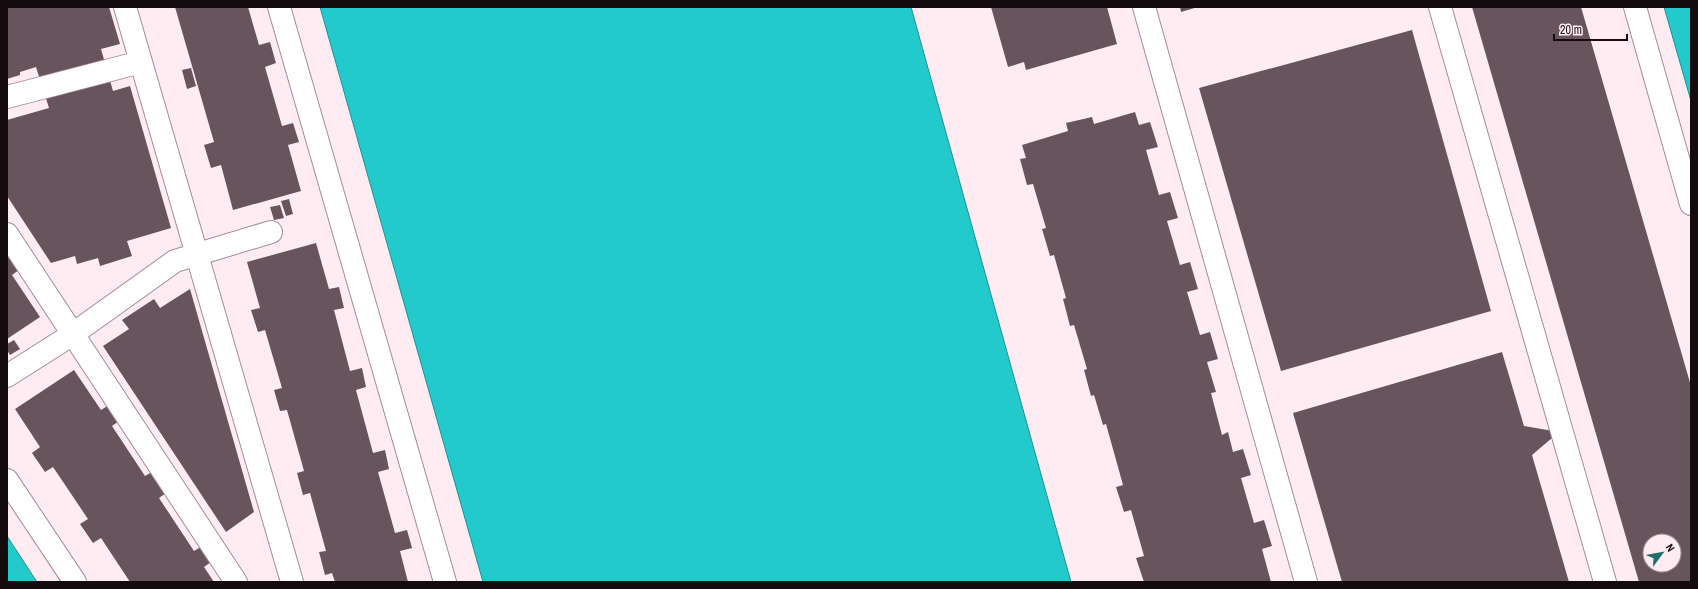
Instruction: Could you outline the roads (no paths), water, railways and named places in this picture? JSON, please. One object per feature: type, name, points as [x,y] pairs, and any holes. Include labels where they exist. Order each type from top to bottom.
[{"type":"lane","points":[[126,7],[292,582]]},
{"type":"lane","points":[[279,7],[445,582]]},
{"type":"lane","points":[[1144,7],[1306,582]]},
{"type":"lane","points":[[1440,7],[1605,582]]},
{"type":"lane","points":[[1635,7],[1691,204]]},
{"type":"lane","points":[[7,97],[142,62]]},
{"type":"lane","points":[[7,376],[73,334],[175,261],[271,232]]},
{"type":"lane","points":[[7,234],[236,582]]},
{"type":"lane","points":[[7,480],[75,582]]},
{"type":"water","points":[[320,7],[911,7],[1071,582],[483,582]]},
{"type":"water","points":[[1664,7],[1691,7],[1691,101]]},
{"type":"water","points":[[7,536],[37,582],[7,582]]}]
